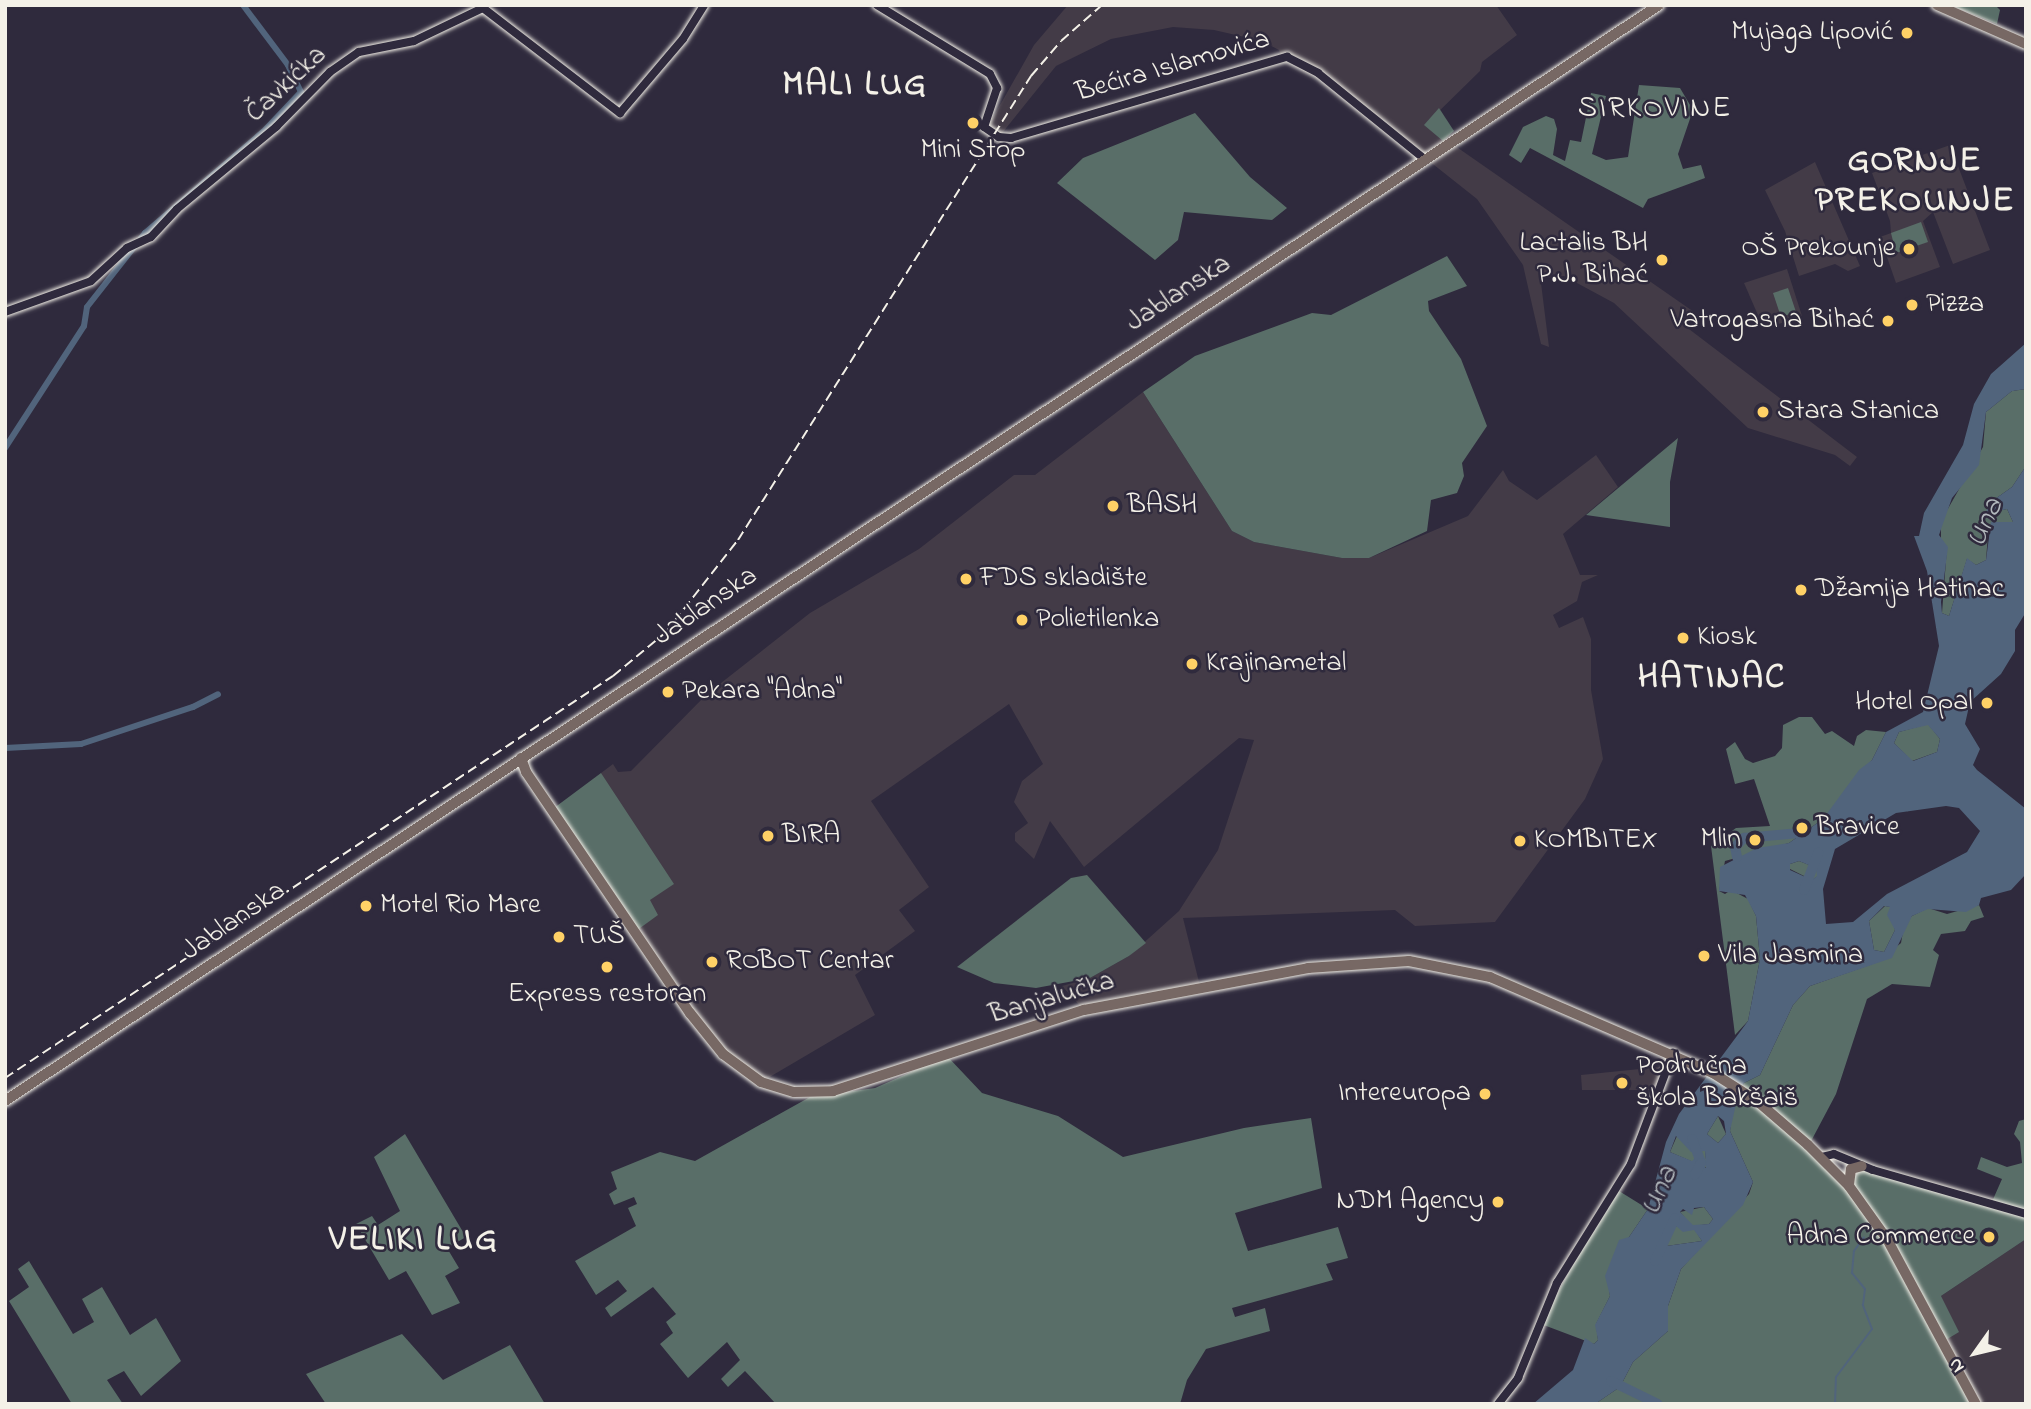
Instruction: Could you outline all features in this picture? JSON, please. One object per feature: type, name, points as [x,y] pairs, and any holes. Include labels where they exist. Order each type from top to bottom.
[{"type":"main road","name":"Jablanska","points":[[5,1101],[1659,5]]},
{"type":"main road","points":[[1937,5],[2026,44]]},
{"type":"main road","points":[[523,757],[530,776],[546,796]]},
{"type":"main road","points":[[523,757],[546,796]]},
{"type":"main road","points":[[496,774],[530,776]]},
{"type":"main road","name":"Banjalučka","points":[[546,796],[704,1031],[739,1068],[761,1082],[794,1092],[861,1084],[1084,1010],[1308,968],[1372,962],[1430,964],[1490,977],[1674,1054],[1757,1101],[1826,1161],[1849,1186],[1906,1269],[1976,1404]]},
{"type":"main road","points":[[1849,1186],[1851,1169],[1862,1166]]},
{"type":"street","name":"Čavkićka","points":[[5,312],[83,285],[276,127],[340,64],[359,52],[414,41],[479,8],[487,9],[620,113],[683,39],[704,5]]},
{"type":"street","name":"Bećira Islamovića","points":[[877,5],[983,69],[997,83],[983,122],[986,130],[1012,138],[1287,57],[1318,74],[1430,157]]},
{"type":"street","points":[[1498,1404],[1518,1378],[1557,1283],[1599,1219],[1638,1149],[1674,1054]]},
{"type":"street","points":[[1826,1161],[1848,1161],[2026,1214]]},
{"type":"shaded area","points":[[1068,5],[1496,5],[1517,35],[1482,62],[1480,71],[1425,125],[1694,312],[1685,326],[1857,457],[1850,466],[1835,455],[1748,428],[1614,303],[1564,276],[1544,278],[1541,283],[1549,347],[1541,344],[1523,265],[1477,199],[1318,73],[1282,58],[1279,50],[1262,41],[1214,30],[1173,27],[1111,39],[1056,66],[999,137],[986,130],[1034,45]]},
{"type":"shaded area","points":[[1950,145],[1990,250],[1953,264],[1933,212],[1923,221],[1940,267],[1896,283],[1880,237],[1891,233],[1890,221],[1872,173]]},
{"type":"shaded area","points":[[1815,162],[1860,266],[1848,271],[1835,264],[1799,276],[1785,231],[1765,190]]},
{"type":"shaded area","points":[[1787,269],[1802,316],[1764,329],[1744,283]]},
{"type":"shaded area","points":[[1143,392],[1232,531],[1254,542],[1342,558],[1369,558],[1468,516],[1503,470],[1509,481],[1537,500],[1596,455],[1618,487],[1563,534],[1580,575],[1598,575],[1582,582],[1577,601],[1553,615],[1559,628],[1583,617],[1591,639],[1591,690],[1603,759],[1585,799],[1495,922],[1415,926],[1395,910],[1183,918],[1200,986],[1084,1010],[1062,986],[1090,978],[1129,956],[1179,911],[1218,850],[1254,740],[1239,738],[1084,867],[1050,821],[1034,859],[1015,841],[1015,833],[1028,823],[1014,802],[1022,781],[1043,764],[1009,704],[871,801],[929,887],[899,910],[915,931],[855,975],[875,1015],[761,1082],[723,1054],[636,931],[649,900],[601,773],[613,764],[618,772],[631,771],[707,694],[810,613],[919,549],[1014,475],[1035,475]]},
{"type":"shaded area","name":"Područna škola Bakšaiš","points":[[1669,1066],[1659,1090],[1582,1090],[1581,1075]]},
{"type":"shaded area","points":[[2026,1239],[2026,1404],[1976,1404],[1944,1341],[1941,1296]]},
{"type":"green space","points":[[1950,5],[1995,5],[2000,10],[1997,24]]},
{"type":"green space","points":[[1639,85],[1680,88],[1693,110],[1678,154],[1683,169],[1701,165],[1705,178],[1648,199],[1643,208],[1530,148],[1521,163],[1509,155],[1523,127],[1546,116],[1554,119],[1557,129],[1553,155],[1565,161],[1570,140],[1581,142],[1591,93],[1606,96],[1592,154],[1606,160],[1628,157]]},
{"type":"green space","points":[[1439,108],[1454,131],[1443,141],[1424,125]]},
{"type":"green space","points":[[1195,113],[1250,177],[1287,208],[1272,220],[1184,212],[1178,240],[1155,260],[1057,183],[1083,158]]},
{"type":"green space","points":[[1921,222],[1928,242],[1896,253],[1891,233]]},
{"type":"green space","points":[[1447,256],[1467,286],[1428,301],[1429,311],[1461,359],[1487,426],[1462,463],[1464,476],[1457,493],[1431,500],[1427,531],[1369,558],[1342,558],[1254,542],[1232,531],[1143,392],[1195,356],[1312,313],[1331,315]]},
{"type":"green space","points":[[1788,288],[1796,312],[1781,317],[1773,293]]},
{"type":"green space","points":[[2026,389],[2026,466],[2012,487],[1988,504],[1987,513],[2007,509],[2013,522],[1988,534],[1986,560],[1976,565],[1967,559],[1949,616],[1942,613],[1947,547],[1941,542],[1941,521],[1983,447],[1986,412],[2012,391]]},
{"type":"green space","points":[[1678,438],[1670,482],[1670,527],[1586,515]]},
{"type":"green space","points":[[1799,717],[1812,717],[1825,734],[1832,731],[1854,746],[1857,736],[1866,730],[1886,732],[1872,760],[1823,819],[1789,843],[1725,861],[1719,891],[1725,894],[1731,890],[1748,899],[1756,916],[1760,959],[1748,1021],[1735,1035],[1711,846],[1736,828],[1770,826],[1754,779],[1735,784],[1726,749],[1735,742],[1745,759],[1753,763],[1775,756],[1782,748],[1783,725]]},
{"type":"green space","points":[[1928,724],[1940,739],[1937,752],[1912,761],[1894,743],[1899,732]]},
{"type":"green space","points":[[601,773],[674,884],[650,900],[658,915],[636,931],[554,808]]},
{"type":"green space","points":[[1799,861],[1817,868],[1818,876],[1812,880],[1790,869],[1790,864]]},
{"type":"green space","points":[[1087,875],[1146,943],[1129,956],[1090,978],[1036,988],[994,983],[957,967],[1071,878]]},
{"type":"green space","points":[[1979,905],[1984,917],[1971,921],[1965,931],[1941,934],[1933,950],[1939,955],[1930,987],[1892,984],[1867,999],[1836,1094],[1809,1145],[1849,1185],[1862,1166],[1991,1204],[2002,1179],[1977,1169],[1981,1157],[2007,1167],[2022,1163],[2020,1142],[2014,1134],[2019,1121],[2026,1119],[2026,1239],[1941,1296],[1959,1332],[1944,1341],[1976,1404],[1595,1404],[1620,1387],[1633,1362],[1668,1331],[1668,1306],[1681,1269],[1749,1194],[1753,1182],[1730,1131],[1732,1112],[1744,1083],[1760,1075],[1793,1005],[1810,986],[1878,962],[1901,943],[1904,926],[1912,916],[1928,908],[1947,914]]},
{"type":"green space","points":[[1885,906],[1890,907],[1895,930],[1884,952],[1874,950],[1869,921]]},
{"type":"green space","points":[[947,1056],[982,1093],[1058,1116],[1123,1157],[1244,1128],[1311,1118],[1322,1188],[1235,1213],[1248,1251],[1338,1227],[1348,1258],[1326,1264],[1333,1280],[1232,1308],[1235,1317],[1265,1308],[1270,1331],[1206,1349],[1187,1380],[1180,1404],[776,1404],[745,1371],[728,1387],[721,1379],[740,1360],[727,1342],[688,1378],[660,1344],[673,1333],[666,1322],[676,1314],[653,1287],[611,1317],[605,1308],[627,1291],[618,1280],[596,1295],[575,1261],[636,1226],[628,1208],[637,1204],[634,1197],[614,1205],[609,1194],[617,1189],[611,1172],[660,1152],[695,1161],[810,1097],[875,1088]]},
{"type":"green space","points":[[1718,1116],[1726,1134],[1718,1143],[1707,1134]]},
{"type":"green space","points":[[405,1134],[466,1237],[447,1248],[459,1268],[445,1276],[460,1303],[432,1315],[406,1271],[389,1280],[356,1224],[372,1216],[378,1225],[400,1211],[374,1157]]},
{"type":"green space","points":[[1677,1136],[1696,1150],[1705,1151],[1707,1168],[1670,1152]]},
{"type":"green space","points":[[1619,1191],[1648,1209],[1629,1237],[1608,1281],[1610,1296],[1596,1324],[1598,1340],[1594,1344],[1541,1324],[1584,1244]]},
{"type":"green space","points":[[1704,1207],[1713,1219],[1709,1224],[1692,1226],[1680,1212]]},
{"type":"green space","points":[[1676,1226],[1695,1230],[1702,1241],[1659,1247],[1665,1232]]},
{"type":"green space","points":[[29,1261],[73,1334],[94,1322],[82,1299],[102,1287],[130,1335],[156,1318],[181,1361],[141,1396],[124,1371],[107,1380],[123,1404],[72,1404],[9,1301],[29,1287],[18,1269]]},
{"type":"green space","points":[[402,1334],[443,1380],[510,1345],[545,1404],[326,1404],[306,1374]]},
{"type":"water","points":[[2026,343],[2026,389],[2012,391],[1986,412],[1979,465],[1952,498],[1939,535],[1948,547],[1941,602],[1942,613],[1949,616],[1967,558],[1976,565],[1986,560],[1991,522],[2013,522],[2007,509],[1986,514],[1988,504],[2012,487],[2026,466],[2026,612],[2015,630],[2015,651],[2001,674],[1970,702],[1965,724],[1980,749],[1973,765],[2026,809],[2026,874],[2011,890],[1981,898],[1979,905],[1966,912],[1928,909],[1912,916],[1892,958],[1810,986],[1793,1005],[1760,1075],[1744,1083],[1738,1095],[1730,1131],[1753,1182],[1743,1205],[1681,1269],[1668,1306],[1668,1331],[1633,1362],[1620,1387],[1595,1404],[1533,1404],[1573,1370],[1585,1338],[1594,1344],[1598,1340],[1595,1325],[1610,1296],[1605,1276],[1619,1240],[1629,1237],[1648,1209],[1666,1142],[1679,1114],[1748,1021],[1760,959],[1756,916],[1745,895],[1719,891],[1720,867],[1757,848],[1789,843],[1823,819],[1859,770],[1872,760],[1886,732],[1923,712],[1939,646],[1927,571],[1914,536],[1919,536],[1924,513],[1963,445],[1974,404],[1991,374]],"holes":[[[1928,725],[1940,739],[1937,752],[1913,761],[1894,743],[1899,732]],[[1946,806],[1959,808],[1980,831],[1967,852],[1887,894],[1853,922],[1826,924],[1823,889],[1835,849],[1896,813]],[[1799,861],[1816,868],[1817,876],[1812,880],[1790,870],[1790,864]],[[1884,906],[1890,907],[1887,915],[1895,930],[1884,952],[1874,950],[1869,921]],[[1718,1116],[1724,1121],[1726,1134],[1718,1143],[1707,1134]],[[1676,1136],[1691,1152],[1705,1151],[1706,1168],[1695,1158],[1692,1161],[1670,1152]],[[1704,1207],[1713,1219],[1709,1224],[1693,1225],[1680,1212],[1683,1209],[1692,1215],[1694,1208]],[[1676,1226],[1683,1232],[1694,1230],[1702,1241],[1659,1247],[1665,1232]]]},
{"type":"waterway","points":[[5,448],[84,326],[87,307],[145,233],[263,132],[301,92],[288,65],[243,5]]},
{"type":"waterway","points":[[5,748],[81,744],[193,707],[218,694]]},
{"type":"waterway","points":[[1737,857],[1735,847],[1744,838],[1799,833]]},
{"type":"waterway","name":"Una","points":[[1804,890],[1818,853]]},
{"type":"waterway","name":"Una","points":[[1692,1139],[1701,1163],[1695,1175]]},
{"type":"waterway","name":"Una","points":[[1655,1261],[1675,1218]]},
{"type":"waterway","points":[[1835,1404],[1836,1377],[1872,1329],[1863,1305],[1865,1289],[1852,1273],[1854,1251],[1864,1237]]},
{"type":"waterway","name":"Una","points":[[1611,1381],[1658,1404]]},
{"type":"railway","points":[[5,1078],[613,676],[665,633],[738,540],[1031,76],[1061,41],[1102,5]]},
{"type":"place","name":"Mujaga Lipović","points":[[1907,33]]},
{"type":"place","name":"Mini Stop","points":[[973,123]]},
{"type":"place","name":"OŠ Prekounje","points":[[1909,249]]},
{"type":"place","name":"Lactalis BH P.J. Bihać","points":[[1662,260]]},
{"type":"place","name":"Pizza","points":[[1912,305]]},
{"type":"place","name":"Vatrogasna Bihać","points":[[1888,321]]},
{"type":"place","name":"Stara Stanica","points":[[1763,412]]},
{"type":"place","name":"BASH","points":[[1113,506]]},
{"type":"place","name":"FDS skladište","points":[[966,579]]},
{"type":"place","name":"Džamija Hatinac","points":[[1801,590]]},
{"type":"place","name":"Polietilenka","points":[[1022,620]]},
{"type":"place","name":"Kiosk","points":[[1683,638]]},
{"type":"place","name":"Krajinametal","points":[[1192,664]]},
{"type":"place","name":"Pekara \"Adna\"","points":[[668,692]]},
{"type":"place","name":"Hotel Opal","points":[[1987,703]]},
{"type":"place","name":"Bravice","points":[[1802,828]]},
{"type":"place","name":"BIRA","points":[[768,836]]},
{"type":"place","name":"Mlin","points":[[1755,840]]},
{"type":"place","name":"KOMBITEX","points":[[1520,841]]},
{"type":"place","name":"Motel Rio Mare","points":[[366,906]]},
{"type":"place","name":"TUŠ","points":[[559,937]]},
{"type":"place","name":"Vila Jasmina","points":[[1704,956]]},
{"type":"place","name":"ROBOT Centar","points":[[712,962]]},
{"type":"place","name":"Express restoran","points":[[607,967]]},
{"type":"place","name":"Područna škola Bakšaiš","points":[[1622,1083]]},
{"type":"place","name":"Intereuropa","points":[[1485,1094]]},
{"type":"place","name":"NDM Agency","points":[[1498,1202]]},
{"type":"place","name":"Adna Commerce","points":[[1989,1237]]},
{"type":"district","name":"MALI LUG","points":[[855,86]]},
{"type":"district","name":"SIRKOVINE","points":[[1655,109]]},
{"type":"district","name":"GORNJE PREKOUNJE","points":[[1915,182]]},
{"type":"district","name":"HATINAC","points":[[1712,679]]},
{"type":"district","name":"VELIKI LUG","points":[[414,1241]]}]
